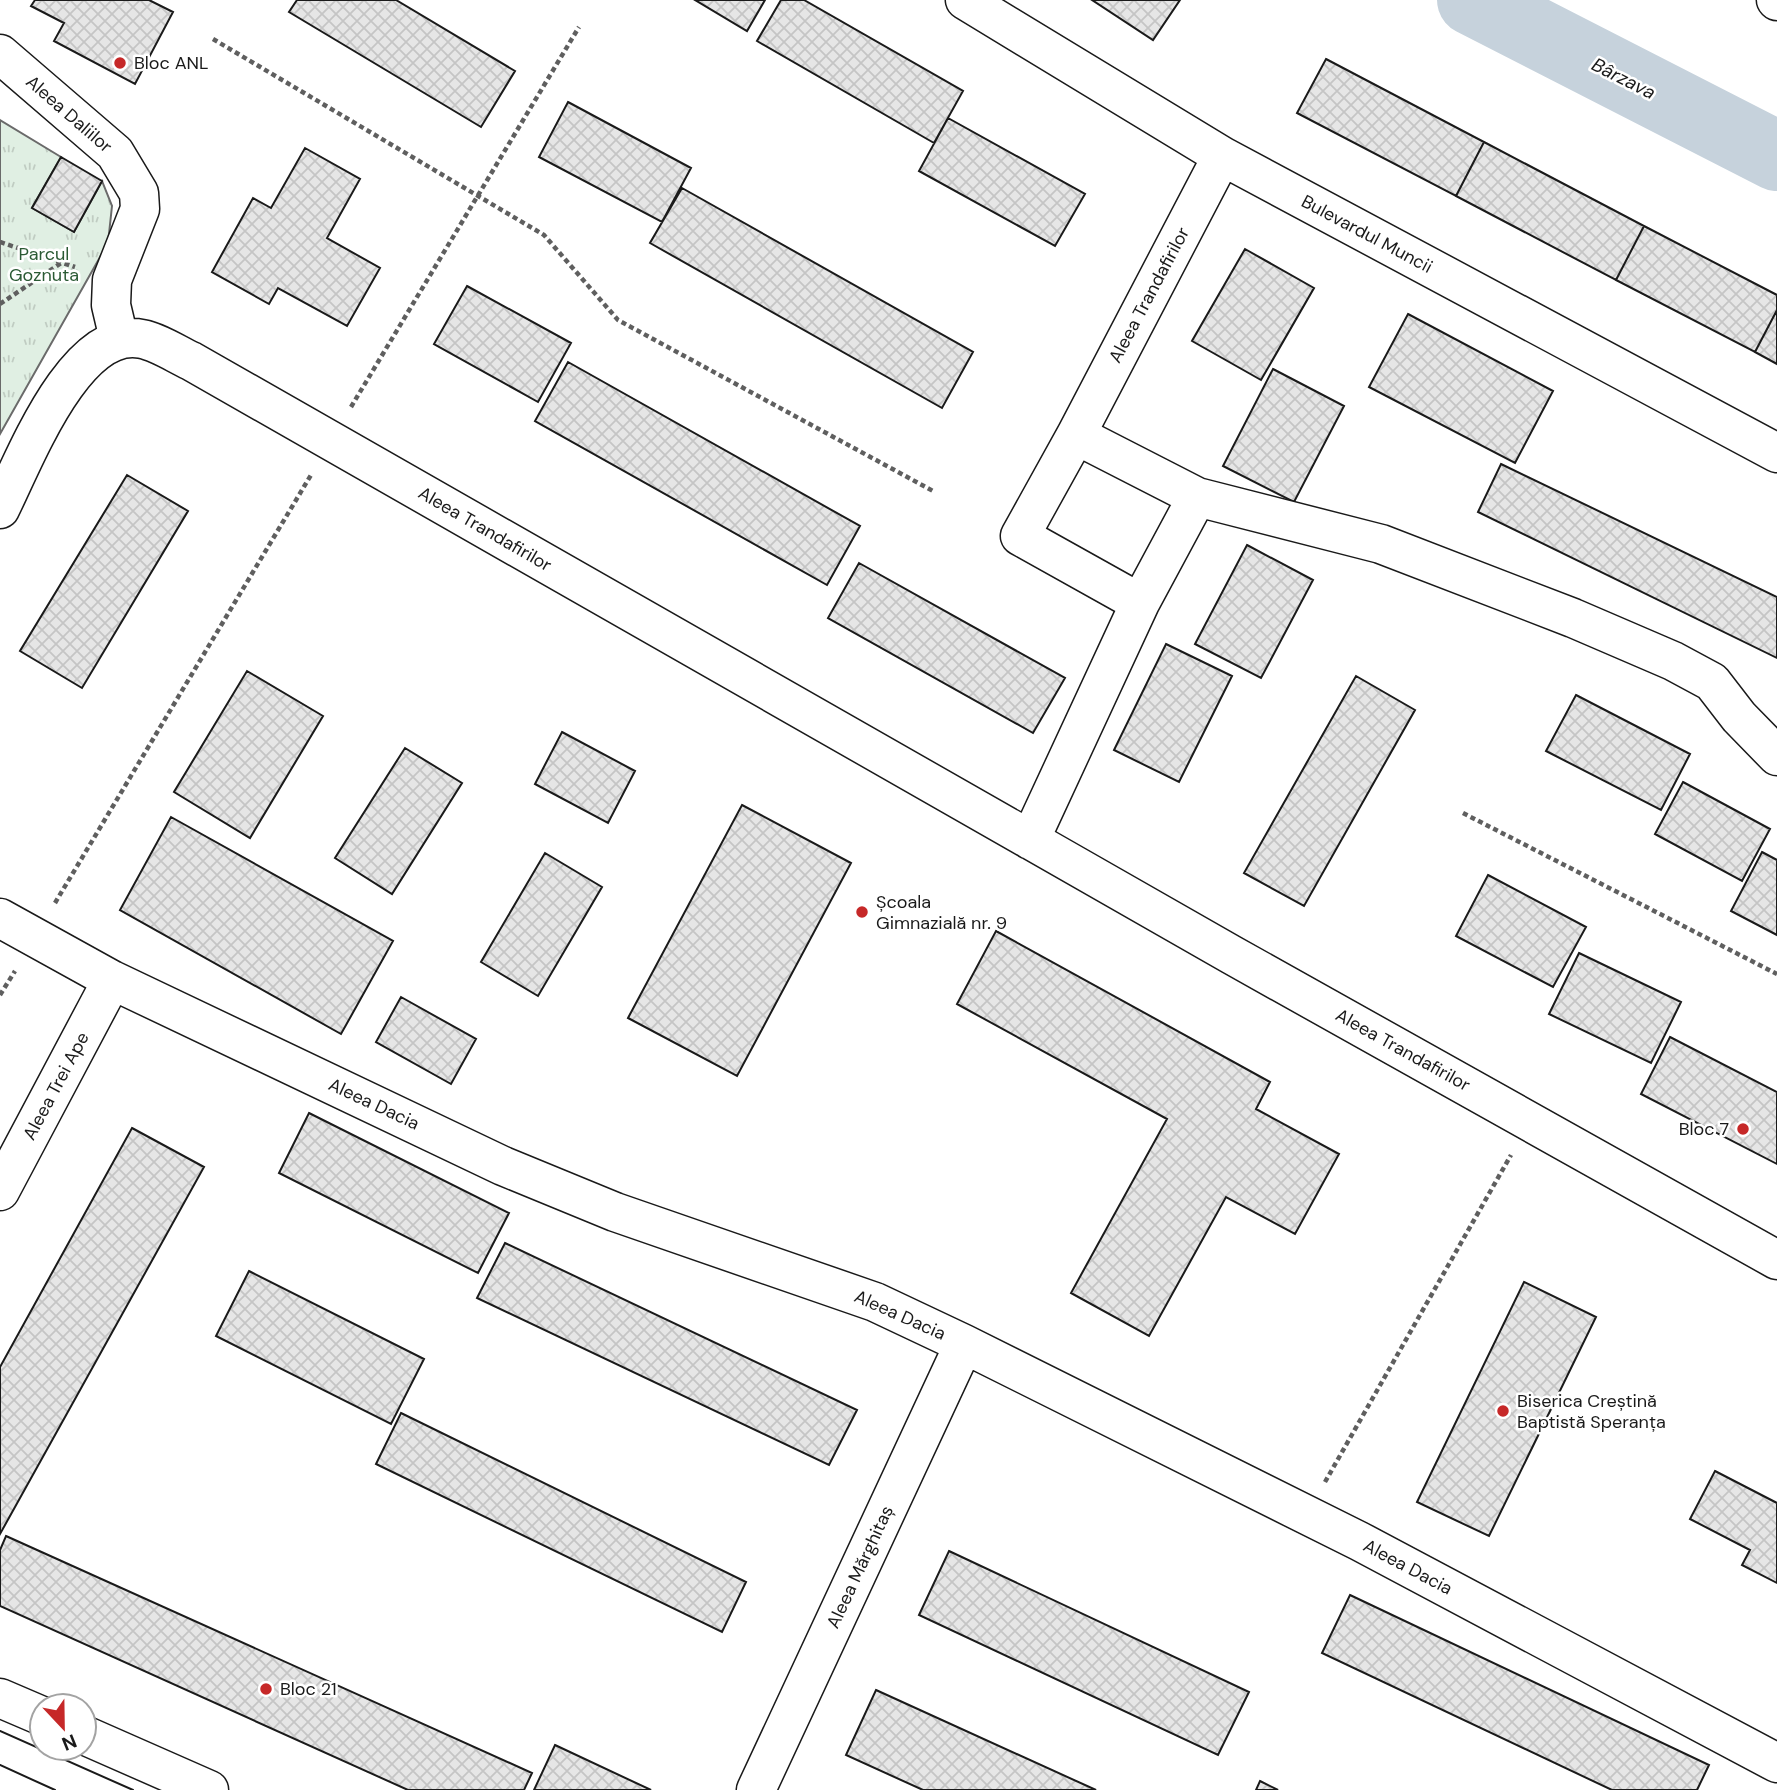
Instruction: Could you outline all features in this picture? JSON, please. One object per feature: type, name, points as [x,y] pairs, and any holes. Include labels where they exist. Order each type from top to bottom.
[{"type":"street","name":"Bulevardul Muncii","points":[[965,0],[1222,156],[1777,453]]},
{"type":"street","name":"Aleea Daliilor","points":[[0,54],[115,153],[139,193],[140,209],[112,280],[111,305],[119,339]]},
{"type":"street","name":"Aleea Trandafirilor","points":[[1140,603],[1020,536],[1222,156]]},
{"type":"street","name":"Aleea Trandafirilor","points":[[119,339],[142,339],[191,361],[1030,840],[1777,1260]]},
{"type":"street","points":[[0,509],[55,401],[78,367],[99,348],[119,339]]},
{"type":"street","points":[[1076,435],[1197,497],[1381,544],[1573,618],[1673,661],[1712,682],[1739,716],[1777,756]]},
{"type":"street","points":[[1030,840],[1140,603],[1197,497]]},
{"type":"street","name":"Aleea Dacia","points":[[0,918],[112,981],[503,1166],[615,1212],[875,1302],[964,1344],[1359,1541],[1777,1763]]},
{"type":"street","name":"Aleea Trei Ape","points":[[0,1191],[112,981]]},
{"type":"street","name":"Aleea Mărghitaș","points":[[756,1790],[964,1344]]},
{"type":"street","points":[[0,1698],[28,1710]]},
{"type":"street","points":[[98,1741],[209,1790]]},
{"type":"path","points":[[0,995],[579,27]]},
{"type":"path","points":[[213,40],[544,235],[618,320],[933,491]]},
{"type":"path","points":[[0,242],[112,280]]},
{"type":"path","points":[[0,304],[62,262]]},
{"type":"path","points":[[1463,813],[1777,974]]},
{"type":"path","points":[[1306,1515],[1530,1121]]},
{"type":"green space","name":"Parcul Goznuta","points":[[0,120],[61,157],[32,208],[74,232],[102,181],[112,206],[108,243],[0,434]]},
{"type":"building","name":"Bloc ANL","points":[[35,0],[149,0],[173,12],[135,84],[54,41],[64,23],[31,6]]},
{"type":"building","points":[[297,0],[396,0],[515,71],[481,127],[289,12]]},
{"type":"building","points":[[695,0],[765,0],[747,31]]},
{"type":"building","points":[[781,0],[804,0],[963,91],[934,143],[757,41]]},
{"type":"building","points":[[1092,0],[1180,0],[1153,40]]},
{"type":"building","points":[[1326,59],[1484,142],[1456,196],[1297,113]]},
{"type":"building","points":[[568,102],[691,168],[662,222],[539,157]]},
{"type":"building","points":[[948,118],[1085,194],[1055,246],[919,171]]},
{"type":"building","points":[[1484,142],[1644,226],[1616,280],[1456,196]]},
{"type":"building","points":[[305,148],[360,179],[327,238],[380,268],[347,326],[278,288],[269,304],[212,272],[253,198],[271,208]]},
{"type":"building","points":[[61,157],[102,181],[74,232],[32,208]]},
{"type":"building","points":[[682,188],[973,352],[942,408],[650,243]]},
{"type":"building","points":[[1644,226],[1777,295],[1777,310],[1755,352],[1616,280]]},
{"type":"building","points":[[1245,249],[1314,288],[1261,380],[1192,341]]},
{"type":"building","points":[[467,286],[571,343],[538,402],[434,344]]},
{"type":"building","points":[[1777,310],[1777,364],[1755,352]]},
{"type":"building","points":[[1408,314],[1553,391],[1515,463],[1369,387]]},
{"type":"building","points":[[568,362],[860,526],[827,585],[535,421]]},
{"type":"building","points":[[1273,369],[1344,406],[1294,502],[1223,466]]},
{"type":"building","points":[[1501,464],[1777,597],[1777,658],[1478,512]]},
{"type":"building","points":[[127,475],[188,511],[82,688],[20,651]]},
{"type":"building","points":[[1247,545],[1313,580],[1261,678],[1195,644]]},
{"type":"building","points":[[859,563],[1065,678],[1033,733],[828,618]]},
{"type":"building","points":[[1166,644],[1232,676],[1179,782],[1114,750]]},
{"type":"building","points":[[247,671],[323,716],[250,838],[174,792]]},
{"type":"building","points":[[1356,676],[1415,710],[1304,906],[1244,873]]},
{"type":"building","points":[[1576,695],[1690,754],[1661,810],[1546,751]]},
{"type":"building","points":[[562,732],[635,771],[608,823],[535,784]]},
{"type":"building","points":[[405,748],[462,783],[392,894],[335,858]]},
{"type":"building","points":[[1683,782],[1770,829],[1742,881],[1655,834]]},
{"type":"building","points":[[742,805],[851,863],[737,1076],[628,1018]]},
{"type":"building","points":[[171,817],[393,941],[341,1034],[120,910]]},
{"type":"building","points":[[1762,852],[1777,860],[1777,935],[1731,911]]},
{"type":"building","points":[[545,853],[602,887],[538,996],[481,962]]},
{"type":"building","points":[[1488,875],[1586,927],[1553,987],[1456,936]]},
{"type":"building","points":[[996,931],[1270,1082],[1256,1109],[1339,1154],[1295,1234],[1226,1197],[1149,1336],[1071,1293],[1167,1119],[957,1004]]},
{"type":"building","points":[[1579,953],[1681,1002],[1651,1063],[1549,1014]]},
{"type":"building","points":[[401,997],[476,1039],[451,1084],[376,1042]]},
{"type":"building","name":"Bloc 7","points":[[1670,1037],[1777,1092],[1777,1164],[1641,1094]]},
{"type":"building","points":[[309,1113],[509,1213],[478,1273],[279,1173]]},
{"type":"building","points":[[132,1128],[204,1167],[0,1534],[0,1367]]},
{"type":"building","points":[[505,1243],[857,1410],[829,1465],[477,1298]]},
{"type":"building","points":[[249,1271],[424,1359],[391,1424],[216,1336]]},
{"type":"building","points":[[1524,1282],[1596,1317],[1489,1536],[1417,1502]]},
{"type":"building","points":[[401,1413],[746,1582],[722,1632],[376,1464]]},
{"type":"building","points":[[1715,1471],[1777,1503],[1777,1583],[1742,1565],[1750,1550],[1690,1519]]},
{"type":"building","name":"Bloc 21","points":[[6,1536],[532,1773],[524,1790],[408,1790],[0,1606],[0,1550]]},
{"type":"building","points":[[949,1551],[1249,1692],[1218,1755],[919,1615]]},
{"type":"building","points":[[1350,1595],[1709,1765],[1697,1790],[1612,1790],[1322,1653]]},
{"type":"building","points":[[876,1690],[1096,1790],[923,1790],[846,1755]]},
{"type":"building","points":[[555,1745],[651,1790],[534,1790]]},
{"type":"building","points":[[1260,1781],[1278,1790],[1256,1790]]},
{"type":"waterway","name":"Bârzava","points":[[1472,0],[1777,156]]},
{"type":"tram line","points":[[0,1731],[133,1790]]},
{"type":"tram line","points":[[0,1765],[55,1790]]},
{"type":"place","name":"Bloc ANL","points":[[120,63]]},
{"type":"place","name":"Școala Gimnazială nr. 9","points":[[862,912]]},
{"type":"place","name":"Bloc 7","points":[[1743,1129]]},
{"type":"place","name":"Biserica Creștină Baptistă Speranța","points":[[1503,1411]]},
{"type":"place","name":"Bloc 21","points":[[266,1689]]}]
